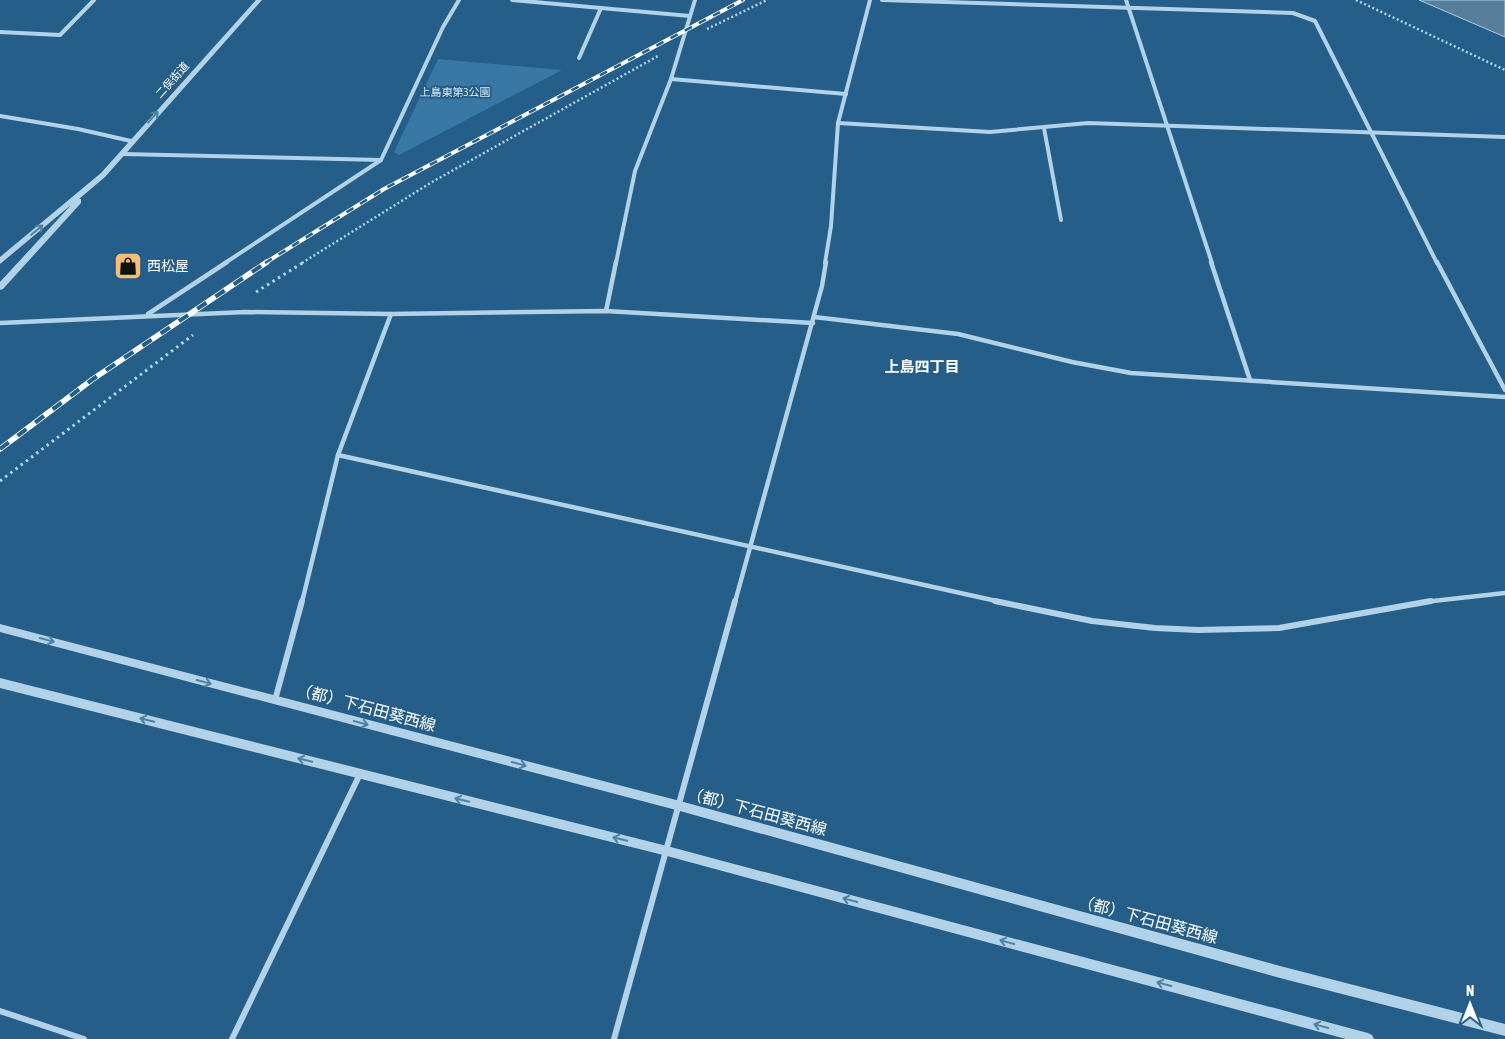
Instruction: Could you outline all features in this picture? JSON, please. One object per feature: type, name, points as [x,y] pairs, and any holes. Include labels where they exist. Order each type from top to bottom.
[{"type":"street","points":[[0,32],[60,35],[94,0]]},
{"type":"street","name":"二俣街道","points":[[0,287],[122,154],[131,141],[258,0]]},
{"type":"street","points":[[147,315],[381,160],[444,27],[459,0]]},
{"type":"street","points":[[512,0],[690,16]]},
{"type":"street","points":[[606,311],[634,171],[672,79],[695,0]]},
{"type":"street","points":[[614,1039],[680,806],[822,286],[831,226],[838,123],[870,0]]},
{"type":"street","points":[[882,0],[1294,13],[1315,21],[1505,390]]},
{"type":"street","points":[[1126,0],[1250,380]]},
{"type":"street","points":[[579,58],[602,8]]},
{"type":"street","points":[[672,79],[846,94]]},
{"type":"street","points":[[0,116],[78,128],[131,141]]},
{"type":"street","points":[[838,123],[990,132],[1088,123],[1166,124],[1505,138]]},
{"type":"street","points":[[1044,128],[1061,220]]},
{"type":"street","points":[[122,154],[381,160]]},
{"type":"street","name":"二俣街道","points":[[0,261],[103,175]]},
{"type":"street","points":[[0,324],[147,315],[223,313],[391,314],[606,311],[813,320],[958,334],[1072,362],[1131,373],[1505,397]]},
{"type":"street","points":[[275,700],[311,570],[338,455],[391,314]]},
{"type":"street","points":[[338,455],[1023,607],[1092,620],[1155,628],[1198,630],[1279,628],[1436,600],[1505,593]]},
{"type":"street","name":"（都）下石田葵西線","points":[[0,628],[680,806],[1280,972],[1505,1030]]},
{"type":"street","points":[[0,683],[667,851],[1368,1039]]},
{"type":"street","points":[[232,1039],[360,774]]},
{"type":"street","points":[[0,1011],[84,1039]]},
{"type":"path","points":[[256,292],[432,182],[684,40],[767,0]]},
{"type":"path","points":[[1356,0],[1505,70]]},
{"type":"path","points":[[0,481],[223,313]]},
{"type":"green space","name":"上島東第3公園","points":[[438,59],[562,70],[399,155],[394,152]]},
{"type":"shaded area","points":[[1419,0],[1505,0],[1505,37]]},
{"type":"railway","points":[[265,263],[384,189],[743,0]]},
{"type":"railway","points":[[0,449],[93,379],[267,262]]},
{"type":"place","name":"西松屋","points":[[128,266]]},
{"type":"district","name":"上島四丁目","points":[[922,366]]}]
